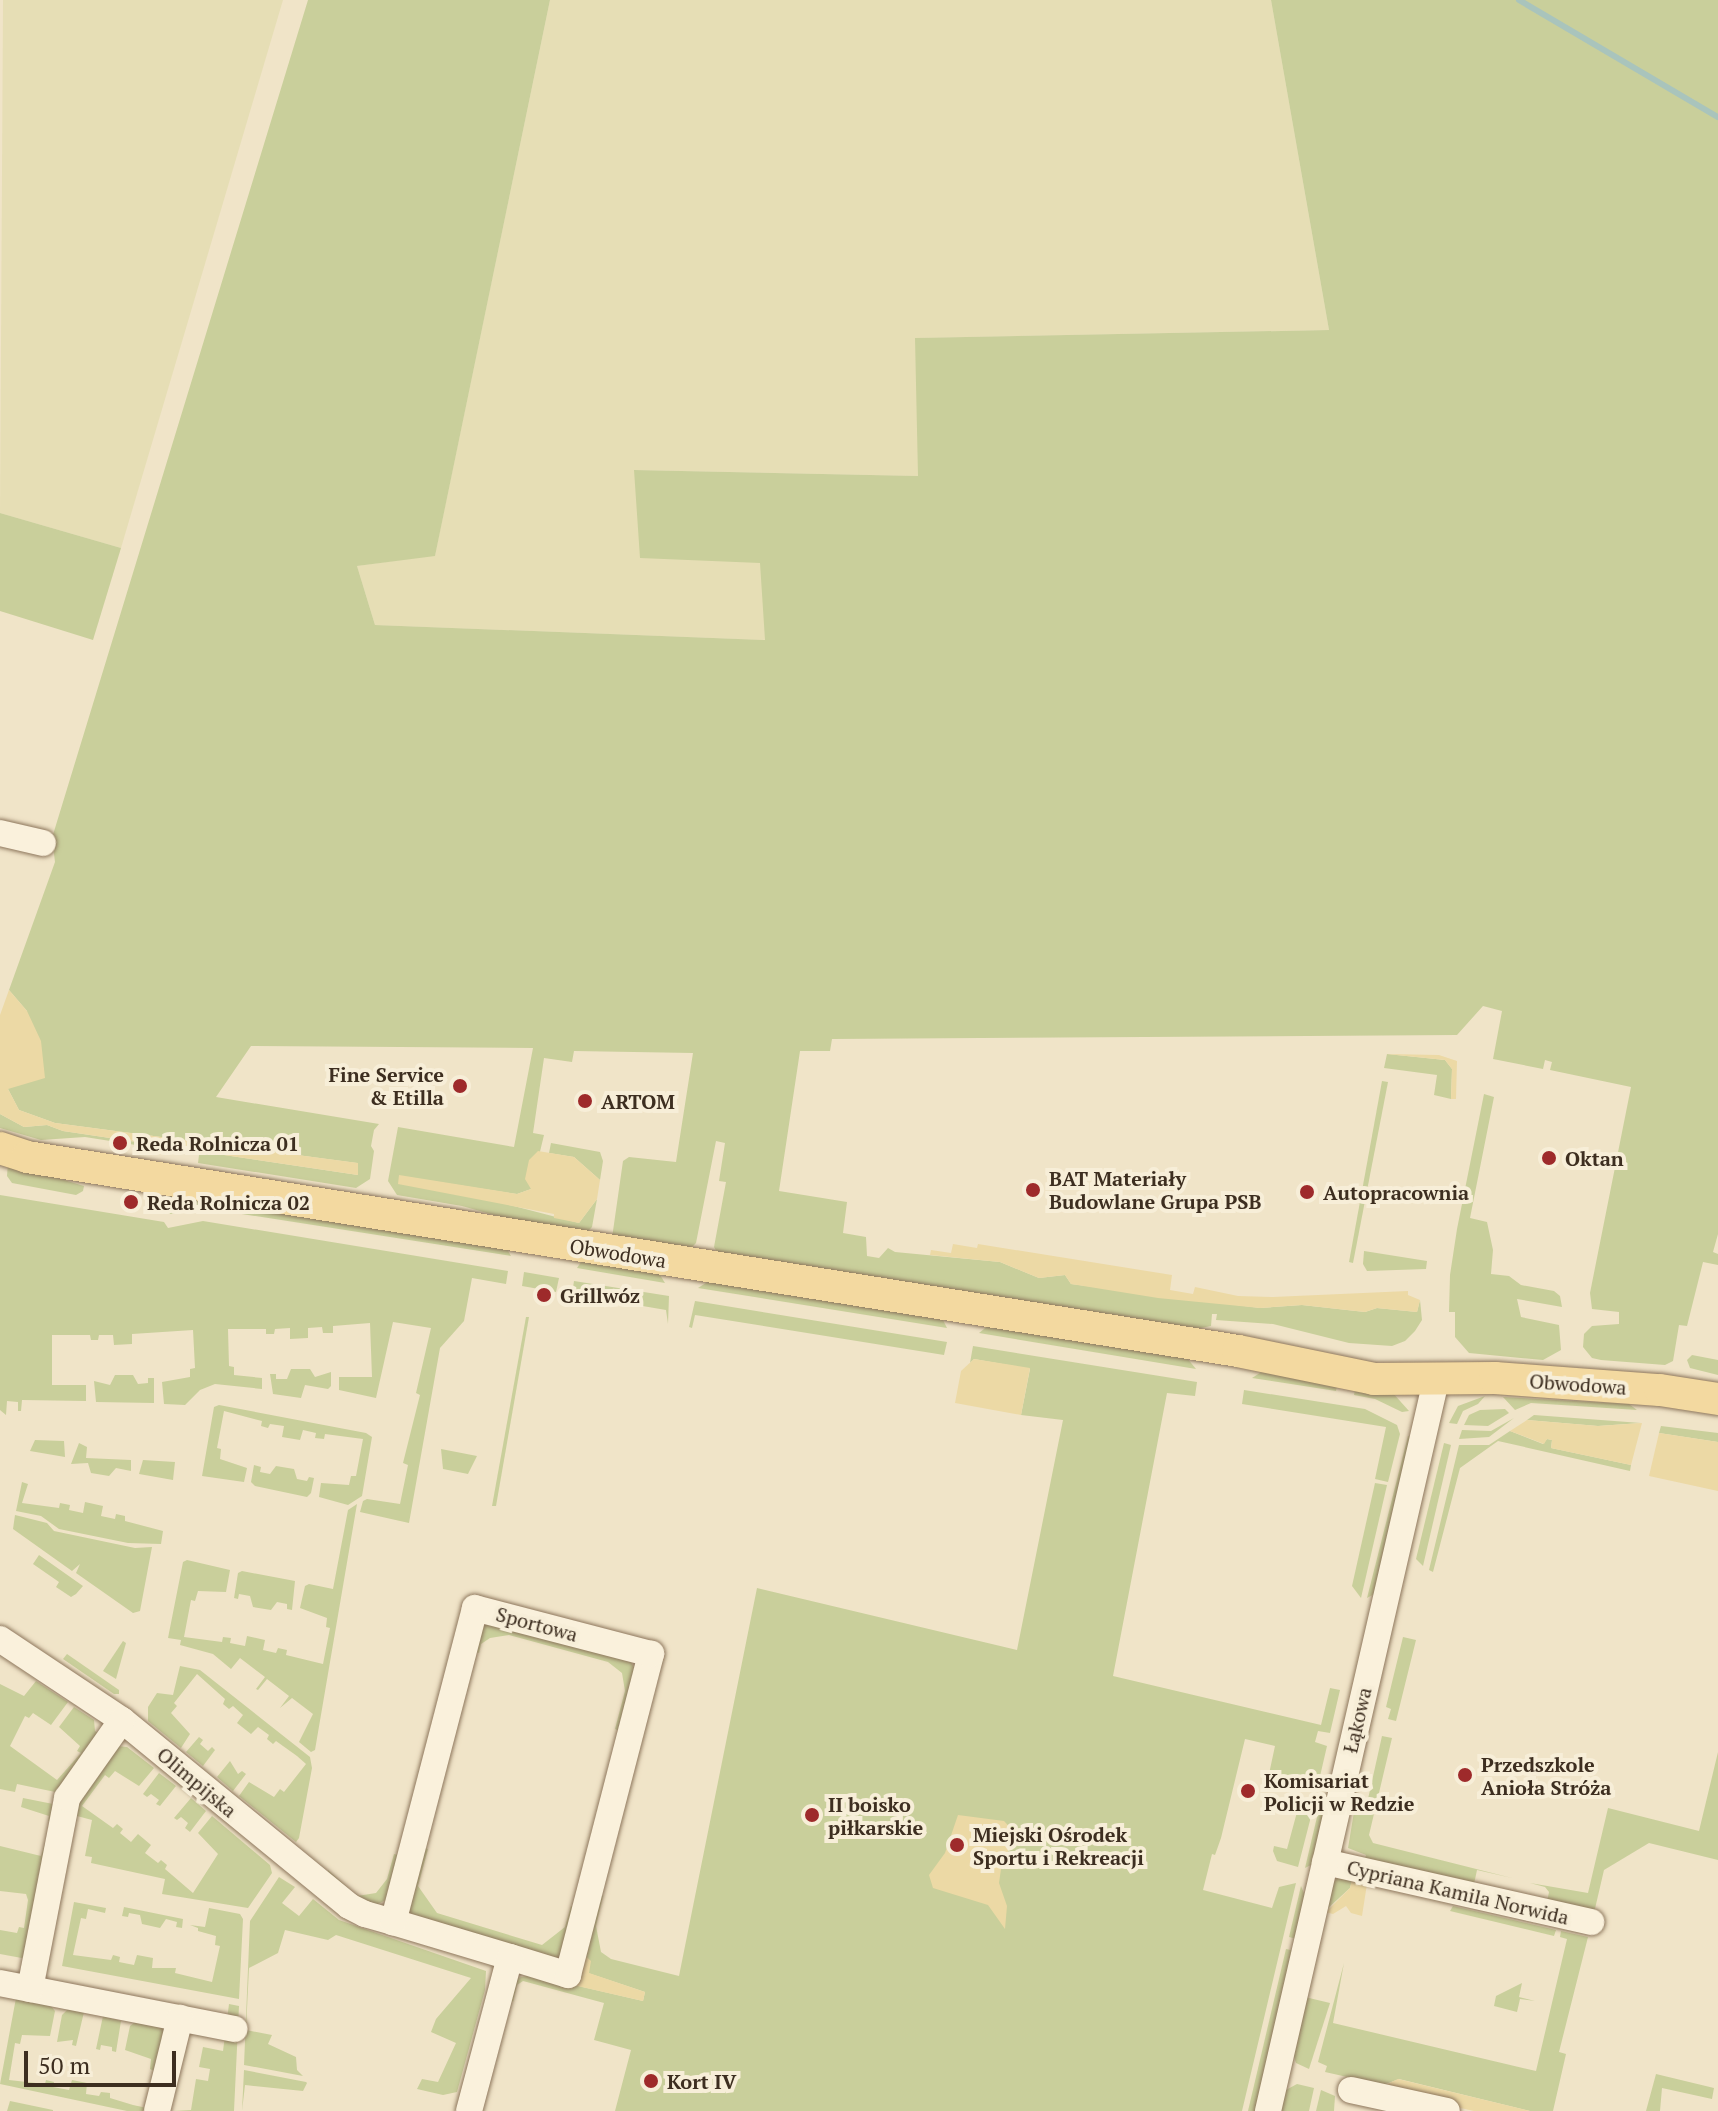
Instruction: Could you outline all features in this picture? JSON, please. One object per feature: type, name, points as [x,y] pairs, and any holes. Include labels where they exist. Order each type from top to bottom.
[{"type":"main road","name":"Obwodowa","points":[[0,1148],[27,1157],[1238,1351],[1374,1379],[1437,1376],[1646,1389],[1718,1399]]},
{"type":"street","points":[[0,833],[43,843]]},
{"type":"street","name":"Łąkowa","points":[[1268,2111],[1437,1376]]},
{"type":"street","name":"Sportowa","points":[[475,1608],[651,1654],[568,1975],[393,1922],[475,1608]]},
{"type":"street","name":"Olimpijska","points":[[0,1639],[122,1720],[336,1897],[365,1914],[393,1922]]},
{"type":"street","points":[[30,1989],[67,1798],[122,1720]]},
{"type":"street","name":"Cypriana Kamila Norwida","points":[[1325,1862],[1591,1922]]},
{"type":"street","points":[[469,2111],[510,1957]]},
{"type":"street","points":[[0,1983],[235,2029]]},
{"type":"street","points":[[157,2111],[180,2018]]},
{"type":"street","points":[[1351,2090],[1447,2111]]},
{"type":"shaded area","points":[[3,0],[283,0],[121,548],[0,513]]},
{"type":"shaded area","points":[[550,0],[1271,0],[1329,330],[916,338],[919,476],[635,470],[761,563],[766,640],[375,625],[357,566],[435,555]]},
{"type":"green space","points":[[308,0],[550,0],[435,556],[357,566],[375,625],[765,640],[760,563],[640,558],[634,470],[918,476],[915,338],[1329,330],[1271,0],[1718,0],[1718,1234],[1713,1252],[1718,1254],[1718,1265],[1703,1262],[1687,1326],[1679,1325],[1673,1361],[1665,1365],[1601,1360],[1592,1358],[1583,1347],[1584,1334],[1592,1326],[1619,1324],[1619,1312],[1592,1309],[1590,1293],[1631,1087],[1550,1070],[1552,1062],[1545,1060],[1543,1069],[1493,1059],[1502,1011],[1483,1006],[1457,1035],[832,1039],[830,1051],[800,1051],[779,1191],[847,1202],[843,1233],[866,1237],[867,1256],[879,1258],[888,1248],[895,1252],[1000,1262],[1039,1278],[1065,1275],[1071,1284],[1260,1308],[1302,1305],[1365,1312],[1377,1308],[1417,1312],[1420,1300],[1422,1320],[1405,1341],[1392,1346],[1349,1343],[1273,1324],[1216,1320],[1217,1314],[1212,1314],[1211,1326],[1180,1332],[718,1254],[714,1247],[726,1182],[719,1181],[725,1143],[716,1141],[696,1243],[690,1249],[612,1238],[623,1161],[629,1157],[676,1162],[693,1053],[574,1051],[572,1062],[544,1058],[533,1133],[544,1135],[531,1189],[517,1194],[399,1176],[579,1223],[597,1199],[592,1227],[587,1232],[554,1232],[462,1206],[397,1195],[388,1181],[398,1127],[514,1147],[533,1048],[251,1046],[216,1097],[379,1124],[374,1130],[371,1146],[374,1151],[370,1179],[356,1188],[198,1163],[199,1155],[85,1137],[41,1140],[0,1128],[0,1114],[24,1127],[47,1125],[63,1131],[358,1175],[357,1163],[55,1123],[19,1110],[8,1089],[27,1011],[9,990],[55,862],[52,838]]},
{"type":"green space","points":[[0,513],[121,548],[93,640],[0,611]]},
{"type":"green space","points":[[1387,1054],[1445,1060],[1452,1069],[1451,1099],[1434,1095],[1437,1075],[1384,1068]]},
{"type":"green space","points":[[1382,1081],[1388,1082],[1353,1263],[1349,1262]]},
{"type":"green space","points":[[1484,1094],[1494,1097],[1470,1218],[1487,1222],[1493,1250],[1491,1274],[1509,1276],[1521,1285],[1554,1291],[1560,1296],[1562,1307],[1517,1299],[1521,1317],[1559,1325],[1561,1350],[1543,1360],[1469,1353],[1455,1337],[1455,1312],[1449,1312],[1450,1275],[1457,1229]]},
{"type":"green space","points":[[551,1143],[600,1152],[603,1161],[600,1180],[574,1157],[549,1153]]},
{"type":"green space","points":[[8,1163],[84,1186],[83,1191],[76,1195],[12,1183],[7,1176]]},
{"type":"green space","points":[[194,1194],[507,1249],[511,1256],[204,1208],[170,1214],[155,1197]]},
{"type":"green space","points":[[0,1195],[164,1222],[168,1228],[203,1221],[508,1271],[506,1284],[472,1278],[464,1321],[440,1348],[409,1523],[360,1512],[363,1501],[367,1499],[400,1504],[408,1465],[403,1463],[420,1395],[416,1393],[431,1328],[393,1322],[376,1398],[339,1390],[339,1377],[372,1377],[370,1323],[333,1326],[333,1333],[323,1333],[322,1327],[308,1328],[308,1338],[290,1339],[290,1328],[275,1329],[274,1334],[266,1334],[266,1329],[228,1329],[229,1366],[234,1367],[234,1375],[262,1378],[262,1389],[215,1384],[200,1390],[185,1405],[164,1404],[162,1382],[190,1377],[190,1369],[195,1368],[193,1330],[132,1334],[132,1344],[114,1345],[113,1335],[99,1335],[98,1340],[91,1340],[90,1335],[52,1335],[52,1385],[86,1385],[86,1401],[22,1400],[21,1411],[18,1411],[18,1402],[7,1401],[6,1415],[0,1410]]},
{"type":"green space","points":[[1364,1251],[1427,1261],[1426,1269],[1367,1271],[1363,1264]]},
{"type":"green space","points":[[581,1262],[657,1270],[665,1283],[577,1268]]},
{"type":"green space","points":[[524,1272],[559,1278],[556,1292],[522,1286]]},
{"type":"green space","points":[[574,1281],[669,1296],[668,1324],[666,1310],[572,1294]]},
{"type":"green space","points":[[709,1281],[943,1320],[947,1328],[698,1288]]},
{"type":"green space","points":[[695,1301],[947,1342],[944,1355],[695,1315],[692,1328],[689,1327]]},
{"type":"green space","points":[[526,1317],[529,1317],[496,1506],[492,1506]]},
{"type":"green space","points":[[989,1325],[1187,1358],[1196,1369],[979,1333]]},
{"type":"green space","name":"Miejski Ośrodek Sportu i Rekreacji","points":[[973,1346],[1197,1382],[1195,1396],[1167,1393],[1113,1676],[1321,1725],[1330,1688],[1340,1690],[1330,1733],[1318,1731],[1315,1742],[1327,1746],[1318,1785],[1269,1774],[1275,1746],[1245,1739],[1221,1838],[1215,1855],[1212,1854],[1203,1890],[1272,1908],[1279,1887],[1296,1883],[1242,2111],[615,2111],[631,2050],[594,2040],[604,2003],[523,1981],[517,1985],[513,2002],[510,1998],[517,1978],[531,1975],[643,2001],[645,1992],[588,1973],[581,1952],[598,1895],[603,1896],[596,1926],[601,1952],[611,1959],[679,1976],[757,1588],[1017,1650],[1063,1420],[1021,1415],[1030,1369],[974,1359],[970,1363]]},
{"type":"green space","points":[[1692,1355],[1718,1360],[1718,1375],[1690,1368],[1687,1360]]},
{"type":"green space","points":[[291,1369],[310,1369],[315,1377],[331,1372],[331,1386],[328,1389],[305,1385],[301,1398],[273,1394],[270,1374],[276,1374],[276,1379],[287,1379]]},
{"type":"green space","points":[[1266,1369],[1338,1381],[1336,1391],[1252,1378]]},
{"type":"green space","points":[[115,1375],[133,1375],[138,1384],[148,1383],[148,1378],[154,1378],[154,1403],[96,1402],[94,1381],[110,1385]]},
{"type":"green space","points":[[1356,1383],[1392,1392],[1409,1411],[1402,1412],[1375,1399],[1354,1395]]},
{"type":"green space","points":[[1244,1390],[1365,1409],[1397,1425],[1400,1434],[1388,1482],[1375,1479],[1386,1427],[1242,1404]]},
{"type":"green space","points":[[1485,1396],[1478,1404],[1463,1411],[1457,1424],[1449,1423],[1458,1406]]},
{"type":"green space","points":[[1503,1397],[1629,1404],[1637,1410],[1531,1403],[1515,1410]]},
{"type":"green space","points":[[219,1405],[366,1433],[372,1437],[362,1496],[348,1505],[319,1497],[321,1483],[349,1485],[351,1476],[356,1476],[363,1439],[325,1434],[324,1439],[315,1438],[316,1433],[303,1430],[300,1440],[282,1437],[284,1426],[270,1424],[268,1428],[261,1426],[262,1421],[224,1411],[217,1448],[221,1449],[220,1459],[247,1468],[244,1482],[202,1476],[214,1407]]},
{"type":"green space","points":[[1505,1409],[1509,1413],[1488,1426],[1464,1425],[1469,1415],[1480,1410]]},
{"type":"green space","points":[[1534,1415],[1641,1423],[1598,1426],[1527,1420]]},
{"type":"green space","points":[[1514,1418],[1489,1437],[1459,1439],[1462,1430],[1491,1431]]},
{"type":"green space","points":[[1661,1426],[1718,1433],[1718,1442],[1659,1433]]},
{"type":"green space","points":[[1510,1431],[1543,1444],[1547,1439],[1552,1440],[1551,1448],[1631,1465],[1630,1471],[1498,1441],[1460,1468],[1433,1572],[1429,1570],[1459,1445],[1489,1445]]},
{"type":"green space","points":[[1408,1436],[1414,1437],[1378,1592],[1367,1598]]},
{"type":"green space","points":[[35,1440],[64,1441],[65,1457],[30,1451]]},
{"type":"green space","points":[[79,1443],[87,1447],[86,1458],[131,1460],[131,1471],[116,1468],[109,1476],[91,1473],[88,1463],[71,1464]]},
{"type":"green space","points":[[1444,1443],[1451,1445],[1423,1566],[1416,1559]]},
{"type":"green space","points":[[441,1449],[477,1456],[468,1474],[443,1469]]},
{"type":"green space","points":[[143,1460],[175,1462],[173,1480],[139,1474]]},
{"type":"green space","points":[[254,1465],[261,1467],[260,1472],[270,1474],[276,1466],[294,1469],[297,1479],[307,1481],[309,1477],[314,1478],[311,1493],[307,1497],[255,1486],[251,1482]]},
{"type":"green space","points":[[22,1482],[28,1484],[22,1503],[59,1508],[60,1503],[70,1505],[69,1510],[83,1513],[85,1502],[103,1506],[101,1516],[115,1519],[116,1514],[125,1516],[125,1521],[163,1531],[161,1544],[128,1543],[59,1529],[41,1516],[16,1511]]},
{"type":"green space","points":[[1375,1483],[1387,1485],[1361,1598],[1352,1586]]},
{"type":"green space","points":[[357,1504],[315,1750],[311,1752],[299,1742],[313,1714],[292,1698],[280,1708],[289,1696],[267,1679],[256,1689],[265,1677],[240,1658],[231,1669],[213,1654],[180,1645],[181,1640],[168,1638],[183,1562],[187,1560],[230,1570],[226,1592],[198,1591],[195,1601],[191,1600],[184,1637],[222,1642],[223,1637],[231,1638],[230,1643],[245,1646],[247,1636],[265,1640],[263,1650],[276,1653],[278,1648],[287,1650],[286,1655],[323,1664],[330,1628],[326,1627],[327,1618],[300,1608],[305,1586],[309,1584],[333,1589],[348,1510]]},
{"type":"green space","points":[[15,1515],[47,1523],[54,1531],[135,1548],[152,1547],[140,1611],[133,1613],[76,1573],[80,1564],[72,1571],[13,1529]]},
{"type":"green space","points":[[39,1555],[83,1586],[71,1597],[56,1587],[59,1582],[33,1564]]},
{"type":"green space","points":[[242,1571],[295,1581],[292,1610],[287,1609],[287,1604],[277,1602],[271,1610],[253,1607],[250,1596],[239,1594],[238,1599],[234,1598],[238,1573]]},
{"type":"green space","points":[[488,1624],[631,1662],[635,1669],[620,1731],[615,1729],[625,1691],[622,1673],[608,1662],[509,1635],[490,1638],[481,1644],[479,1653],[474,1651],[481,1627]]},
{"type":"green space","points":[[1403,1637],[1416,1640],[1396,1721],[1388,1719],[1391,1709],[1386,1707]]},
{"type":"green space","points":[[123,1641],[126,1643],[116,1679],[103,1671]]},
{"type":"green space","points":[[67,1654],[119,1690],[119,1694],[114,1694],[63,1659]]},
{"type":"green space","points":[[180,1666],[200,1670],[310,1757],[312,1768],[296,1842],[239,1796],[249,1782],[274,1797],[280,1789],[284,1792],[306,1764],[276,1741],[273,1744],[267,1739],[269,1735],[258,1727],[251,1734],[237,1723],[243,1715],[233,1706],[229,1709],[223,1704],[225,1699],[197,1674],[174,1703],[177,1706],[171,1713],[190,1734],[181,1748],[148,1721],[148,1707],[157,1693],[173,1695]]},
{"type":"green space","points":[[36,1681],[68,1702],[51,1725],[33,1713],[29,1718],[25,1716],[10,1746],[57,1780],[81,1753],[77,1751],[80,1746],[59,1727],[74,1707],[94,1720],[95,1731],[100,1734],[60,1793],[17,1784],[15,1792],[0,1789],[0,1684],[24,1696]]},
{"type":"green space","points":[[1382,1736],[1392,1738],[1369,1835],[1373,1843],[1512,1878],[1477,1870],[1474,1884],[1365,1859],[1366,1855],[1348,1848],[1355,1806],[1366,1808]]},
{"type":"green space","points":[[199,1737],[203,1740],[200,1744],[208,1751],[212,1747],[215,1750],[203,1766],[186,1752]]},
{"type":"green space","points":[[116,1746],[127,1747],[154,1768],[139,1786],[115,1771],[109,1778],[105,1775],[82,1806],[113,1828],[117,1824],[123,1829],[120,1833],[131,1842],[138,1834],[151,1845],[145,1853],[158,1863],[161,1860],[167,1865],[165,1869],[193,1893],[218,1854],[198,1833],[212,1816],[270,1865],[272,1873],[248,1908],[162,1894],[165,1879],[91,1863],[92,1857],[85,1856],[92,1820],[77,1816],[80,1799]]},
{"type":"green space","points":[[1718,1752],[1718,1860],[1649,1843],[1604,1870],[1594,1913],[1547,1902],[1549,1892],[1545,1887],[1530,1883],[1588,1893],[1608,1808],[1699,1831]]},
{"type":"green space","points":[[230,1761],[238,1774],[242,1771],[246,1774],[233,1791],[217,1777]]},
{"type":"green space","points":[[159,1773],[176,1786],[160,1806],[156,1804],[159,1800],[151,1794],[147,1797],[143,1794]]},
{"type":"green space","points":[[23,1798],[58,1805],[27,1959],[0,1954],[0,1930],[17,1933],[19,1927],[24,1928],[28,1900],[26,1894],[0,1891],[0,1846],[41,1856],[52,1822],[48,1821],[49,1816],[21,1807]]},
{"type":"green space","points":[[191,1798],[206,1811],[190,1832],[185,1828],[188,1823],[181,1817],[177,1820],[174,1818]]},
{"type":"green space","points":[[1321,1800],[1329,1802],[1313,1864],[1305,1868]]},
{"type":"green space","points":[[1300,1801],[1314,1805],[1298,1867],[1277,1861],[1273,1851],[1274,1846],[1287,1849]]},
{"type":"green space","points":[[422,1847],[428,1849],[418,1886],[437,1913],[542,1945],[565,1927],[571,1906],[574,1907],[560,1956],[555,1959],[408,1913]]},
{"type":"green space","points":[[394,1854],[402,1856],[386,1900],[376,1905],[371,1905],[327,1879],[328,1870],[357,1896],[376,1893],[387,1879]]},
{"type":"green space","points":[[1340,1875],[1352,1880],[1350,1888],[1326,1910],[1332,1884]]},
{"type":"green space","points":[[279,1877],[295,1887],[282,1903],[299,1916],[313,1899],[339,1920],[486,1971],[485,1990],[457,2092],[443,2095],[417,2089],[422,2079],[438,2082],[456,2043],[431,2032],[436,2019],[471,1978],[336,1935],[328,1940],[285,1930],[278,1953],[249,1968],[246,2030],[272,2035],[268,2044],[296,2057],[297,2070],[303,2076],[244,2065],[250,1921]]},
{"type":"green space","points":[[1301,1886],[1306,1898],[1297,1939],[1289,1937]]},
{"type":"green space","points":[[74,1902],[106,1908],[105,1913],[88,1909],[86,1919],[81,1918],[73,1955],[111,1960],[113,1955],[120,1957],[119,1962],[134,1965],[137,1955],[153,1958],[152,1968],[176,1968],[175,1973],[212,1982],[220,1946],[215,1945],[216,1936],[198,1931],[190,1925],[205,1927],[209,1908],[240,1914],[243,1919],[239,1999],[62,1966]]},
{"type":"green space","points":[[1453,1906],[1556,1930],[1554,1936],[1450,1911]]},
{"type":"green space","points":[[124,1907],[183,1919],[182,1928],[176,1927],[177,1922],[166,1919],[160,1928],[142,1924],[140,1915],[129,1913],[128,1917],[122,1916]]},
{"type":"green space","points":[[1561,1931],[1588,1937],[1559,2052],[1566,2054],[1553,2111],[1530,2111],[1399,2079],[1383,2085],[1325,2072],[1327,2066],[1318,2062],[1344,1963],[1333,2023],[1536,2071],[1567,1939],[1560,1937]]},
{"type":"green space","points":[[1286,1949],[1295,1951],[1257,2111],[1248,2111]]},
{"type":"green space","points":[[1522,1983],[1519,1997],[1535,2001],[1520,1999],[1517,2012],[1494,2006],[1496,1996]]},
{"type":"green space","points":[[1305,1997],[1330,2003],[1309,2069],[1296,2063],[1293,2054]]},
{"type":"green space","points":[[16,1998],[51,2006],[55,2011],[50,2036],[22,2035],[20,2044],[15,2043],[9,2080],[45,2084],[46,2080],[54,2082],[53,2087],[69,2090],[72,2080],[87,2083],[86,2094],[99,2096],[101,2092],[110,2093],[110,2098],[147,2108],[154,2071],[150,2069],[151,2059],[125,2050],[130,2026],[135,2022],[167,2029],[149,2111],[127,2111],[0,2084]]},
{"type":"green space","points":[[229,2004],[239,2006],[234,2111],[173,2111],[191,2110],[196,2079],[208,2081],[210,2069],[199,2067],[203,2047],[223,2051]]},
{"type":"green space","points":[[68,2009],[84,2012],[76,2046],[72,2045],[73,2040],[57,2042],[62,2015]]},
{"type":"green space","points":[[103,2016],[121,2021],[116,2052],[112,2051],[112,2047],[101,2045],[100,2050],[96,2049]]},
{"type":"green space","points":[[244,2070],[307,2083],[303,2091],[245,2085],[242,2111]]},
{"type":"green space","points":[[1656,2074],[1714,2088],[1712,2099],[1662,2088],[1660,2111],[1646,2111]]},
{"type":"green space","points":[[1297,2084],[1314,2088],[1309,2111],[1279,2111],[1284,2091]]},
{"type":"green space","points":[[1321,2090],[1335,2096],[1334,2111],[1316,2111]]},
{"type":"green space","points":[[10,2101],[53,2110],[53,2111],[7,2111]]},
{"type":"sand","points":[[9,990],[27,1011],[41,1041],[45,1078],[8,1089],[19,1110],[55,1123],[358,1163],[358,1175],[63,1131],[47,1125],[24,1127],[0,1114],[0,1015]]},
{"type":"sand","points":[[1387,1054],[1439,1055],[1457,1061],[1456,1099],[1451,1099],[1452,1069],[1445,1060]]},
{"type":"sand","points":[[538,1151],[574,1157],[600,1180],[597,1199],[579,1223],[554,1218],[554,1214],[398,1184],[399,1175],[517,1194],[531,1189],[525,1179],[529,1160]]},
{"type":"sand","points":[[953,1244],[977,1248],[978,1244],[1172,1275],[1170,1290],[1193,1294],[1195,1287],[1238,1296],[1273,1297],[1408,1291],[1408,1295],[1420,1300],[1417,1312],[1377,1308],[1365,1312],[1302,1305],[1260,1308],[1158,1298],[1071,1284],[1065,1275],[1039,1278],[1000,1262],[930,1255],[931,1250],[951,1253]]},
{"type":"sand","points":[[974,1359],[1030,1368],[1021,1415],[955,1403],[961,1371]]},
{"type":"sand","points":[[1527,1420],[1598,1426],[1642,1423],[1631,1465],[1551,1448],[1552,1440],[1547,1439],[1544,1444],[1510,1431]]},
{"type":"sand","points":[[1659,1433],[1718,1442],[1718,1491],[1649,1476]]},
{"type":"sand","points":[[958,1815],[1004,1821],[1017,1835],[1002,1862],[999,1883],[1007,1906],[1005,1929],[988,1905],[933,1888],[929,1875],[945,1853]]},
{"type":"sand","points":[[1352,1880],[1367,1884],[1362,1916],[1351,1913],[1346,1906],[1333,1914],[1326,1912],[1350,1888]]},
{"type":"sand","points":[[581,1952],[591,1961],[589,1973],[645,1992],[643,2001],[573,1985]]},
{"type":"sand","points":[[1398,2079],[1530,2111],[1474,2111],[1389,2092],[1383,2086]]},
{"type":"waterway","points":[[1519,0],[1718,117]]},
{"type":"place","name":"Fine Service & Etilla","points":[[460,1086]]},
{"type":"place","name":"ARTOM","points":[[585,1101]]},
{"type":"place","name":"Reda Rolnicza 01","points":[[120,1143]]},
{"type":"place","name":"Oktan","points":[[1549,1158]]},
{"type":"place","name":"BAT Materiały Budowlane Grupa PSB","points":[[1033,1190]]},
{"type":"place","name":"Autopracownia","points":[[1307,1192]]},
{"type":"place","name":"Reda Rolnicza 02","points":[[131,1202]]},
{"type":"place","name":"Grillwóz","points":[[544,1295]]},
{"type":"place","name":"Przedszkole Anioła Stróża","points":[[1465,1775]]},
{"type":"place","name":"Komisariat Policji w Redzie","points":[[1248,1791]]},
{"type":"place","name":"II boisko piłkarskie","points":[[812,1815]]},
{"type":"place","name":"Miejski Ośrodek Sportu i Rekreacji","points":[[957,1845]]},
{"type":"place","name":"Kort IV","points":[[651,2081]]}]
